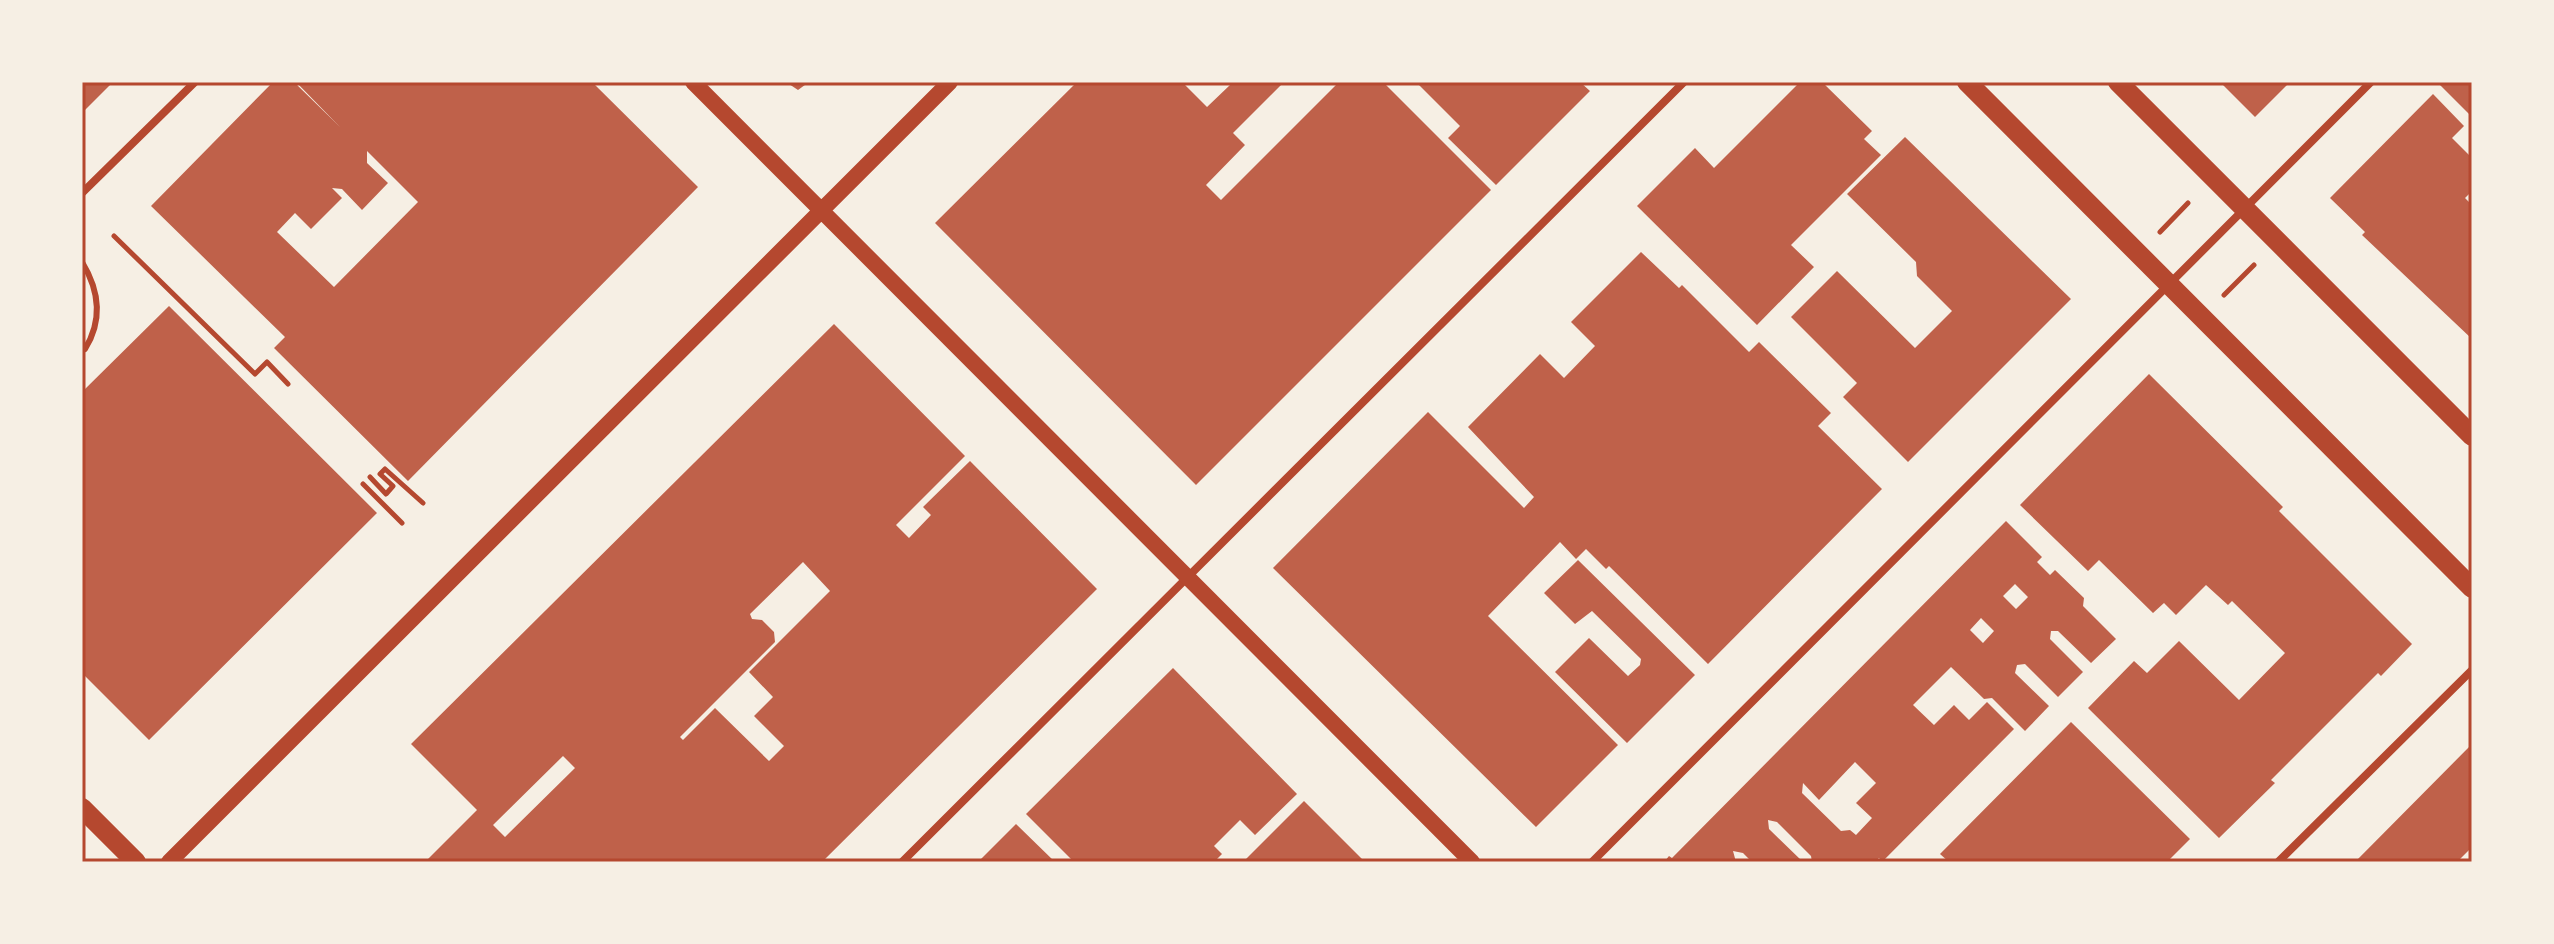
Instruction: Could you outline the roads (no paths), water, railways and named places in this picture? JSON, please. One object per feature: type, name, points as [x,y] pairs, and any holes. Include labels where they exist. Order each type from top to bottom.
[{"type":"main road","points":[[693,82],[1472,862]]},
{"type":"main road","points":[[169,862],[950,82]]},
{"type":"main road","points":[[1967,82],[2472,588]]},
{"type":"main road","points":[[2118,82],[2472,436]]},
{"type":"main road","points":[[82,808],[136,862]]},
{"type":"street","points":[[82,193],[195,82]]},
{"type":"street","points":[[902,862],[1684,82]]},
{"type":"street","points":[[1592,862],[2371,82]]},
{"type":"street","points":[[2278,862],[2472,670]]},
{"type":"lane","points":[[82,262],[98,304],[92,339],[85,349]]}]
